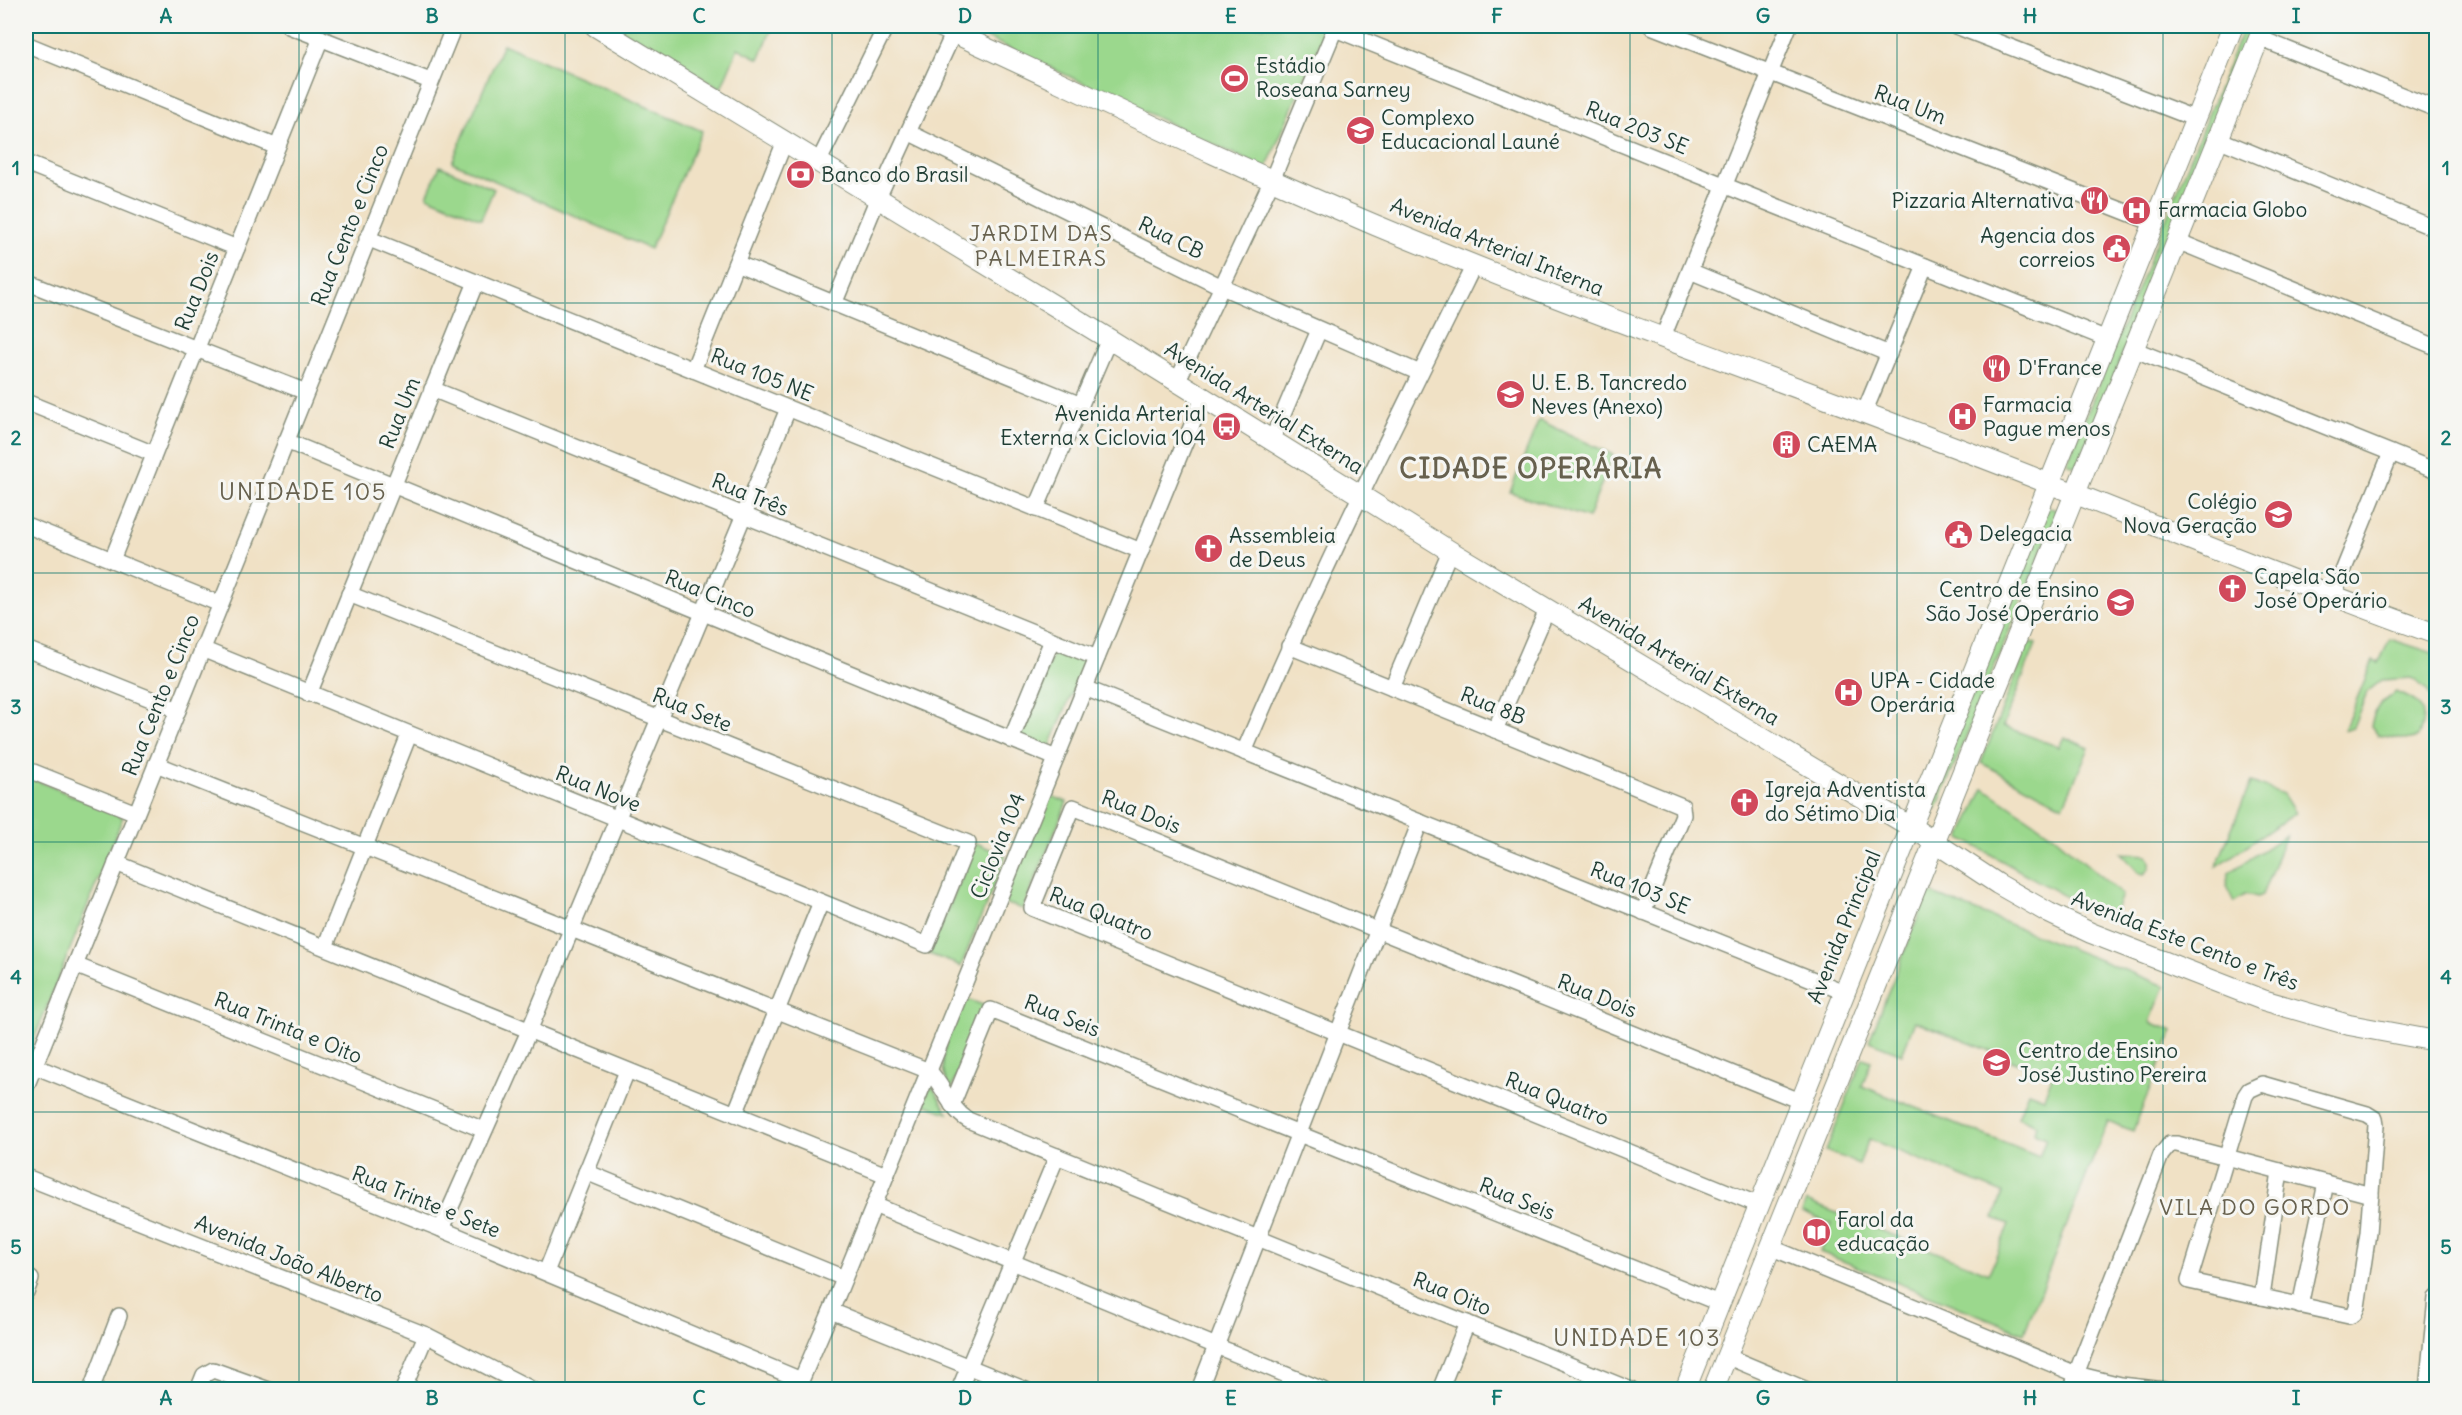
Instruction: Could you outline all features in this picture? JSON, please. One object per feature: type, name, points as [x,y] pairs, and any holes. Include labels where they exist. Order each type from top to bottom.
[{"type":"main road","name":"Avenida Arterial Externa","points":[[595,26],[785,141],[877,200],[1109,339],[1450,551],[1934,842]]},
{"type":"main road","name":"Avenida Principal","points":[[1685,1389],[2233,26]]},
{"type":"main road","name":"Avenida Arterial Interna","points":[[947,29],[1272,180],[1474,265],[2049,483],[2333,596],[2436,634]]},
{"type":"main road","points":[[1713,1389],[2261,32]]},
{"type":"main road","points":[[1910,827],[1932,825],[1945,814]]},
{"type":"main road","name":"Avenida Este Cento e Três","points":[[1934,842],[1998,884],[2049,913],[2091,933],[2263,1000],[2349,1025],[2436,1041]]},
{"type":"main road","points":[[1800,1101],[1812,1105],[1816,1112],[1806,1139],[1804,1163]]},
{"type":"main road","points":[[1726,1356],[1713,1350],[1711,1342],[1726,1301],[1729,1281]]},
{"type":"street","points":[[289,26],[430,81]]},
{"type":"street","name":"Rua Cento e Cinco","points":[[26,1087],[454,26]]},
{"type":"street","points":[[818,163],[886,26]]},
{"type":"street","name":"Rua Um","points":[[1651,26],[2154,223]]},
{"type":"street","points":[[1663,337],[1789,26]]},
{"type":"street","points":[[1956,26],[2196,119]]},
{"type":"street","points":[[1177,382],[1272,180],[1335,27]]},
{"type":"street","name":"Rua 203 SE","points":[[1335,27],[2107,339]]},
{"type":"street","points":[[834,304],[908,132],[947,29]]},
{"type":"street","points":[[2261,32],[2436,109]]},
{"type":"street","name":"Rua Dois","points":[[112,560],[321,38]]},
{"type":"street","points":[[26,44],[277,147]]},
{"type":"street","name":"Rua CB","points":[[908,132],[1222,287],[1420,373]]},
{"type":"street","points":[[2218,139],[2436,229]]},
{"type":"street","points":[[693,370],[785,141]]},
{"type":"street","points":[[26,163],[237,248]]},
{"type":"street","name":"Rua 105 NE","points":[[368,238],[1141,551]]},
{"type":"street","points":[[2177,241],[2436,347]]},
{"type":"street","points":[[736,263],[1081,405]]},
{"type":"street","points":[[1244,752],[1289,646],[1360,495],[1474,265]]},
{"type":"street","points":[[1864,413],[1925,266]]},
{"type":"street","points":[[1690,271],[1889,354]]},
{"type":"street","points":[[26,282],[306,392]]},
{"type":"street","name":"Rua Um","points":[[309,694],[476,282]]},
{"type":"street","points":[[1272,440],[1319,330]]},
{"type":"street","points":[[1036,509],[1109,339]]},
{"type":"street","points":[[2133,349],[2436,471]]},
{"type":"street","name":"Rua Três","points":[[432,389],[1097,658]]},
{"type":"street","name":"Ciclovia 104","points":[[799,1384],[831,1311],[1203,398]]},
{"type":"street","points":[[26,402],[154,454]]},
{"type":"street","points":[[441,1229],[529,1031],[788,409]]},
{"type":"street","points":[[286,441],[393,487]]},
{"type":"street","points":[[2333,596],[2391,453]]},
{"type":"street","name":"Rua Cinco","points":[[393,487],[1056,758]]},
{"type":"street","points":[[26,525],[220,604]]},
{"type":"street","points":[[1392,688],[1450,551]]},
{"type":"street","name":"Rua Sete","points":[[349,594],[968,843],[948,894]]},
{"type":"street","points":[[1495,730],[1548,610]]},
{"type":"street","points":[[1011,740],[1052,640]]},
{"type":"street","name":"Rua 8B","points":[[1289,646],[1682,806],[1683,814],[1643,912]]},
{"type":"street","points":[[26,649],[178,710]]},
{"type":"street","name":"Rua Nove","points":[[202,649],[927,945],[948,894]]},
{"type":"street","name":"Rua 103 SE","points":[[1085,688],[1844,992]]},
{"type":"street","points":[[325,947],[409,735]]},
{"type":"street","points":[[156,764],[929,1071]]},
{"type":"street","points":[[26,769],[136,813]]},
{"type":"street","name":"Rua Dois","points":[[1052,859],[1073,807],[1800,1101]]},
{"type":"street","points":[[1199,1389],[1420,822]]},
{"type":"street","name":"Rua Quatro","points":[[1052,859],[1032,908],[1759,1205]]},
{"type":"street","points":[[116,863],[886,1175]]},
{"type":"street","points":[[735,1114],[821,902]]},
{"type":"street","name":"Rua Trinta e Oito","points":[[75,965],[484,1130]]},
{"type":"street","name":"Rua Seis","points":[[952,1106],[991,1010],[1719,1304]]},
{"type":"street","name":"Rua Trinte e Sete","points":[[34,1066],[546,1272],[799,1384]]},
{"type":"street","points":[[546,1272],[627,1071]]},
{"type":"street","name":"Rua Oito","points":[[929,1071],[955,1110],[968,1120],[1631,1389]]},
{"type":"street","points":[[2262,1084],[2367,1114],[2375,1119],[2371,1195],[2368,1233],[2354,1314],[2349,1316],[2189,1281],[2245,1096],[2249,1090],[2262,1084]]},
{"type":"street","points":[[2072,1389],[2161,1155],[2170,1144],[2371,1195]]},
{"type":"street","points":[[959,1389],[1057,1156]]},
{"type":"street","points":[[2262,1297],[2280,1171]]},
{"type":"street","points":[[586,1172],[844,1278]]},
{"type":"street","name":"Avenida João Alberto","points":[[26,1178],[426,1335],[533,1389]]},
{"type":"street","points":[[2300,1306],[2326,1183]]},
{"type":"street","points":[[874,1205],[1323,1389]]},
{"type":"street","points":[[1770,1247],[2076,1374],[2121,1385],[2165,1389]]},
{"type":"street","points":[[2427,1389],[2436,1298]]},
{"type":"street","points":[[831,1311],[1026,1389]]},
{"type":"street","points":[[91,1389],[119,1316]]},
{"type":"street","points":[[1440,1389],[1467,1323]]},
{"type":"street","points":[[403,1389],[426,1335]]},
{"type":"street","points":[[1726,1356],[1807,1389]]},
{"type":"street","points":[[198,1389],[204,1375],[209,1371],[219,1371],[269,1389]]},
{"type":"green space","points":[[613,26],[773,26],[759,59],[738,48],[721,88]]},
{"type":"green space","points":[[962,26],[1327,26],[1266,169]]},
{"type":"green space","points":[[2244,26],[2255,26],[2077,467],[2067,463]]},
{"type":"green space","points":[[503,44],[702,131],[650,249],[452,162]]},
{"type":"green space","points":[[440,166],[494,189],[481,219],[427,196]]},
{"type":"green space","points":[[1539,420],[1613,455],[1588,518],[1510,492]]},
{"type":"green space","points":[[2048,507],[2058,511],[1936,810],[1927,806]]},
{"type":"green space","points":[[2390,639],[2436,654],[2436,708],[2428,690],[2411,678],[2382,680],[2367,692],[2353,727],[2344,730],[2373,660],[2379,662]]},
{"type":"green space","points":[[2029,642],[2036,644],[2003,726],[2059,747],[2064,737],[2089,748],[2063,806],[1981,763]]},
{"type":"green space","points":[[1056,647],[1086,659],[1048,751],[1018,738]]},
{"type":"green space","points":[[2396,692],[2412,699],[2421,708],[2423,720],[2418,737],[2406,740],[2378,735],[2371,726],[2379,706]]},
{"type":"green space","points":[[26,776],[123,817],[26,1059]]},
{"type":"green space","points":[[2251,782],[2283,794],[2295,813],[2216,867]]},
{"type":"green space","points":[[1984,788],[2054,836],[2122,895],[2111,922],[1961,838]]},
{"type":"green space","points":[[1046,794],[1067,802],[1023,909],[1001,902]]},
{"type":"green space","points":[[2286,835],[2262,895],[2257,897],[2246,894],[2234,902],[2226,886],[2229,873]]},
{"type":"green space","points":[[976,843],[1006,856],[961,966],[929,954]]},
{"type":"green space","points":[[2121,853],[2147,855],[2150,863],[2149,869],[2145,874],[2139,873]]},
{"type":"green space","name":"Centro de Ensino José Justino Pereira","points":[[1928,892],[2165,986],[2150,1022],[2173,1031],[2133,1131],[2108,1121],[2024,1333],[1820,1252],[1831,1224],[1802,1212],[1806,1201],[1989,1273],[2009,1224],[1994,1218],[2003,1193],[1869,1139],[1859,1164],[1826,1151],[1863,1058],[1871,1061],[1862,1086],[2039,1157],[2046,1138],[2034,1133],[2036,1125],[2018,1117],[2028,1092],[2044,1098],[2052,1076],[1915,1021],[1902,1054],[1869,1041]]},
{"type":"green space","points":[[965,998],[985,1006],[951,1090],[945,1079],[943,1056],[950,1032]]},
{"type":"green space","points":[[931,1084],[948,1113],[923,1104]]},
{"type":"place","name":"Estádio Roseana Sarney","points":[[1235,78]]},
{"type":"place","name":"Complexo Educacional Launé","points":[[1360,130]]},
{"type":"place","name":"Banco do Brasil","points":[[800,175]]},
{"type":"place","name":"Pizzaria Alternativa","points":[[2095,201]]},
{"type":"place","name":"Farmacia Globo","points":[[2137,210]]},
{"type":"place","name":"Agencia dos correios","points":[[2116,248]]},
{"type":"place","name":"D'France","points":[[1997,368]]},
{"type":"place","name":"U. E. B. Tancredo Neves (Anexo)","points":[[1510,395]]},
{"type":"place","name":"Farmacia Pague menos","points":[[1962,417]]},
{"type":"place","name":"Avenida Arterial Externa x Ciclovia 104","points":[[1227,426]]},
{"type":"place","name":"CAEMA","points":[[1786,445]]},
{"type":"place","name":"Colégio Nova Geração","points":[[2278,514]]},
{"type":"place","name":"Delegacia","points":[[1958,534]]},
{"type":"place","name":"Assembleia de Deus","points":[[1208,548]]},
{"type":"place","name":"Capela São José Operário","points":[[2233,589]]},
{"type":"place","name":"Centro de Ensino São José Operário","points":[[2120,602]]},
{"type":"place","name":"UPA - Cidade Operária","points":[[1849,693]]},
{"type":"place","name":"Igreja Adventista do Sétimo Dia","points":[[1744,802]]},
{"type":"place","name":"Centro de Ensino José Justino Pereira","points":[[1997,1063]]},
{"type":"place","name":"Farol da educação","points":[[1816,1232]]},
{"type":"district","name":"JARDIM DAS PALMEIRAS","points":[[1041,246]]},
{"type":"district","name":"CIDADE OPERÁRIA","points":[[1531,469]]},
{"type":"district","name":"UNIDADE 105","points":[[303,492]]},
{"type":"district","name":"VILA DO GORDO","points":[[2255,1207]]},
{"type":"district","name":"UNIDADE 103","points":[[1637,1338]]}]
